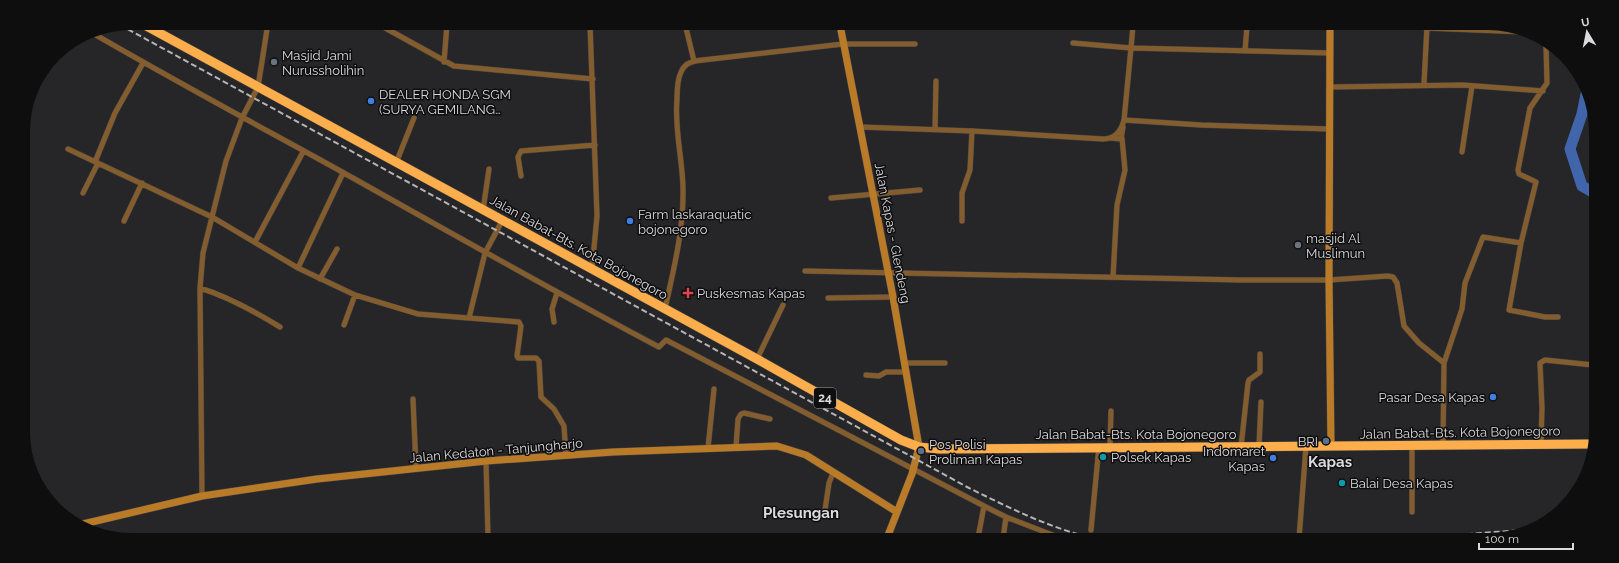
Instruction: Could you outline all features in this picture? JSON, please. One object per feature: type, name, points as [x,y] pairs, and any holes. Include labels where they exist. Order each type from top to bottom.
[{"type":"highway","name":"Jalan Babat-Bts. Kota Bojonegoro","points":[[154,30],[757,359],[901,440],[919,447],[939,449],[1099,446],[1241,447],[1588,444]]},
{"type":"street","points":[[202,496],[200,288],[203,253],[226,160],[242,118],[258,87],[267,30]]},
{"type":"street","points":[[388,30],[444,62],[459,68],[593,79]]},
{"type":"street","points":[[444,62],[447,30]]},
{"type":"street","points":[[590,30],[597,230],[592,269]]},
{"type":"street","points":[[686,30],[694,61]]},
{"type":"street","name":"Jalan Kapas - Glendeng","points":[[841,30],[893,298],[919,447]]},
{"type":"street","points":[[1110,138],[1119,132],[1124,120],[1133,30]]},
{"type":"street","points":[[1245,51],[1247,30]]},
{"type":"street","points":[[1330,30],[1329,280],[1331,446]]},
{"type":"street","points":[[1424,84],[1427,30]]},
{"type":"street","points":[[97,36],[143,63],[557,293],[659,347],[668,341],[984,506],[1006,517],[1047,533]]},
{"type":"street","points":[[1073,43],[1131,48],[1330,53]]},
{"type":"street","points":[[665,309],[673,272],[683,202],[676,124],[677,86],[682,68],[694,61],[843,44],[915,44]]},
{"type":"street","points":[[1546,48],[1548,79],[1543,91],[1533,101],[1530,108],[1518,170],[1519,174],[1536,182],[1509,310],[1545,317],[1558,317]]},
{"type":"street","points":[[83,193],[115,113],[143,63]]},
{"type":"street","points":[[935,130],[936,81]]},
{"type":"street","points":[[1330,87],[1424,84],[1543,91]]},
{"type":"street","points":[[1462,152],[1472,86]]},
{"type":"street","points":[[396,163],[414,118]]},
{"type":"street","points":[[1124,120],[1201,126],[1330,129]]},
{"type":"street","points":[[1113,277],[1117,205],[1125,170],[1122,126]]},
{"type":"street","points":[[860,127],[972,131],[1110,138],[1117,140],[1122,138]]},
{"type":"street","points":[[962,220],[962,193],[970,170],[972,131]]},
{"type":"street","points":[[521,176],[518,157],[521,151],[595,145]]},
{"type":"street","points":[[68,150],[142,183],[212,217],[298,268],[355,295],[418,314],[520,323],[517,356],[518,358],[536,358],[538,361],[541,397],[554,409],[564,426],[566,456]]},
{"type":"street","points":[[255,242],[303,152]]},
{"type":"street","points":[[483,210],[489,169]]},
{"type":"street","points":[[298,268],[343,173]]},
{"type":"street","points":[[124,221],[142,183]]},
{"type":"street","points":[[831,198],[920,190]]},
{"type":"street","points":[[468,318],[486,253],[502,220]]},
{"type":"street","points":[[1443,445],[1444,364],[1462,309],[1465,283],[1483,237],[1522,243]]},
{"type":"street","points":[[320,279],[337,249]]},
{"type":"street","points":[[805,271],[1329,280],[1388,276],[1393,277],[1396,282],[1400,296],[1404,326],[1419,343],[1444,364]]},
{"type":"street","points":[[200,288],[241,303],[280,327]]},
{"type":"street","points":[[554,322],[552,309],[557,293]]},
{"type":"street","points":[[344,325],[355,295]]},
{"type":"street","points":[[828,298],[893,298]]},
{"type":"street","points":[[757,359],[783,305]]},
{"type":"street","points":[[1241,447],[1248,384],[1249,380],[1260,372],[1260,354]]},
{"type":"street","points":[[1541,444],[1542,408],[1540,363],[1545,360],[1589,365]]},
{"type":"street","points":[[905,364],[945,362]]},
{"type":"street","points":[[866,375],[879,376],[886,372],[906,372]]},
{"type":"street","points":[[708,448],[714,389]]},
{"type":"street","points":[[414,399],[416,468]]},
{"type":"street","points":[[1259,446],[1261,402]]},
{"type":"street","points":[[1110,446],[1111,411]]},
{"type":"street","points":[[736,447],[738,419],[741,414],[744,413],[770,420]]},
{"type":"street","name":"Jalan Kedaton - Tanjungharjo","points":[[87,523],[202,496],[317,479],[486,461],[708,448],[777,446],[794,450],[806,455],[897,512]]},
{"type":"street","points":[[1091,530],[1099,446]]},
{"type":"street","points":[[1299,533],[1306,446]]},
{"type":"street","points":[[1412,446],[1412,512]]},
{"type":"street","points":[[889,533],[913,469],[919,447]]},
{"type":"street","points":[[486,461],[488,533]]},
{"type":"street","points":[[825,510],[829,482],[833,473]]},
{"type":"street","points":[[979,533],[984,506]]},
{"type":"street","points":[[1004,533],[1006,517]]},
{"type":"waterway","points":[[1585,101],[1582,114],[1570,149],[1582,186],[1589,190]]},
{"type":"railway","points":[[129,30],[969,488],[1016,511],[1075,533]]},
{"type":"railway","points":[[1482,533],[1508,531]]},
{"type":"place","name":"Masjid Jami Nurussholihin","points":[[274,62]]},
{"type":"place","name":"DEALER HONDA SGM (SURYA GEMILANG…","points":[[371,101]]},
{"type":"place","name":"Farm laskaraquatic bojonegoro","points":[[630,221]]},
{"type":"place","name":"masjid Al Muslimun","points":[[1298,245]]},
{"type":"place","name":"Puskesmas Kapas","points":[[688,293]]},
{"type":"place","name":"Pasar Desa Kapas","points":[[1493,397]]},
{"type":"place","name":"BRI","points":[[1326,441]]},
{"type":"place","name":"Pos Polisi Proliman Kapas","points":[[921,451]]},
{"type":"place","name":"Polsek Kapas","points":[[1103,457]]},
{"type":"place","name":"Indomaret Kapas","points":[[1273,458]]},
{"type":"place","name":"Balai Desa Kapas","points":[[1342,483]]},
{"type":"district","name":"Kapas","points":[[1330,462]]},
{"type":"district","name":"Plesungan","points":[[801,513]]}]
